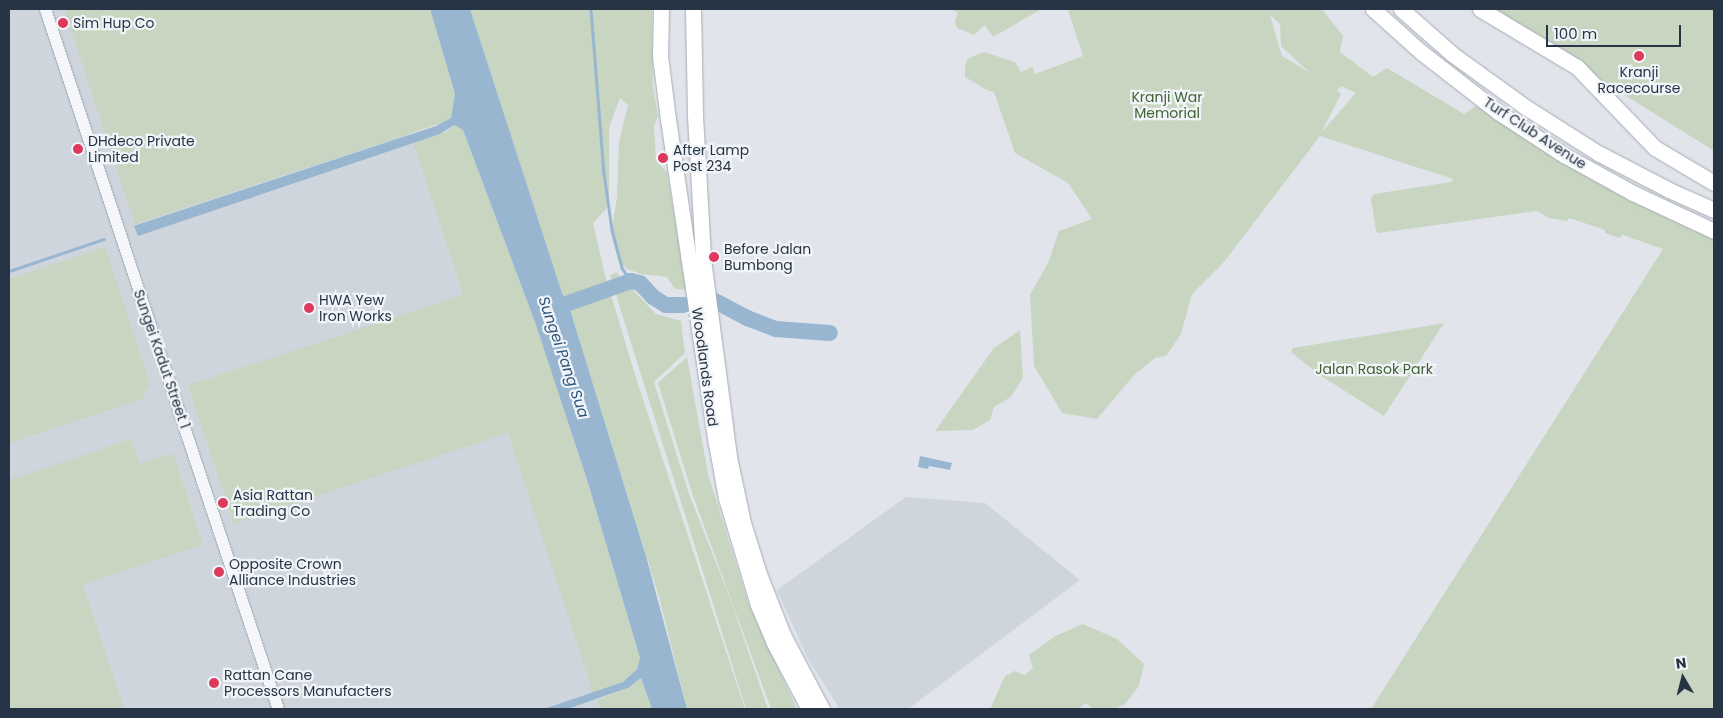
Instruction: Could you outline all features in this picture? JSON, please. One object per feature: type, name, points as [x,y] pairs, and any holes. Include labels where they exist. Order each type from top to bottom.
[{"type":"main road","name":"Woodlands Road","points":[[660,9],[660,56],[668,119],[716,443],[726,498],[758,605],[786,668],[809,709]]},
{"type":"main road","name":"Woodlands Road","points":[[693,9],[695,115],[702,259],[729,457],[737,497],[768,600],[798,665],[822,709]]},
{"type":"main road","name":"Turf Club Avenue","points":[[1373,9],[1421,52],[1498,112],[1564,154],[1633,194],[1714,231]]},
{"type":"main road","name":"Turf Club Avenue","points":[[1401,9],[1452,54],[1527,108],[1598,153],[1669,190],[1714,210]]},
{"type":"main road","points":[[1480,9],[1576,68],[1655,148],[1714,183]]},
{"type":"main road","points":[[668,119],[695,115]]},
{"type":"street","name":"Sungei Kadut Street 1","points":[[45,9],[278,709]]},
{"type":"shaded area","points":[[9,9],[369,9],[599,709],[9,709]]},
{"type":"shaded area","points":[[906,497],[985,503],[1080,580],[908,709],[840,709],[808,659],[777,590]]},
{"type":"green space","points":[[64,9],[430,9],[456,102],[451,118],[442,123],[135,224]]},
{"type":"green space","points":[[470,9],[652,9],[653,87],[658,116],[654,126],[656,160],[667,173],[687,290],[675,289],[667,277],[641,274],[627,269],[618,260],[611,233],[617,198],[619,142],[628,105],[620,98],[609,128],[609,196],[606,209],[593,223],[605,275],[636,378],[745,709],[687,709],[659,597],[568,303],[562,293]]},
{"type":"green space","points":[[951,9],[1042,9],[993,37],[985,25],[974,35],[957,28],[955,21],[958,13]]},
{"type":"green space","name":"Kranji War Memorial","points":[[1322,9],[1343,36],[1340,52],[1373,77],[1387,68],[1464,114],[1476,106],[1562,162],[1630,201],[1714,238],[1714,709],[1371,709],[1663,249],[1623,235],[1619,238],[1605,233],[1605,230],[1569,218],[1567,221],[1549,218],[1537,211],[1379,233],[1376,231],[1371,199],[1374,194],[1451,182],[1453,179],[1320,136],[1224,262],[1192,294],[1181,334],[1166,356],[1155,358],[1134,375],[1097,419],[1062,413],[1034,366],[1030,295],[1048,263],[1059,231],[1092,219],[1068,183],[1015,153],[994,92],[965,77],[965,68],[967,59],[984,52],[1015,62],[1021,72],[1032,67],[1035,74],[1083,56],[1068,10]],"holes":[[[1270,15],[1280,24],[1281,46],[1310,73],[1282,56]],[[1341,86],[1356,93],[1321,133],[1341,94],[1337,91]]]},
{"type":"green space","name":"Kranji Racecourse","points":[[1490,9],[1714,9],[1714,151],[1620,92]]},
{"type":"green space","points":[[454,125],[463,130],[536,325],[588,483],[640,658],[637,669],[623,682],[593,693],[508,433],[234,524],[188,385],[463,295],[413,143],[445,132]]},
{"type":"green space","points":[[105,247],[150,384],[142,399],[9,443],[9,279]]},
{"type":"green space","points":[[616,272],[656,314],[681,321],[685,353],[654,382],[689,494],[730,598],[768,709],[746,709],[610,276]]},
{"type":"green space","name":"Jalan Rasok Park","points":[[1444,323],[1384,416],[1318,374],[1291,352],[1293,348]]},
{"type":"green space","points":[[1020,330],[1023,378],[1011,397],[994,407],[990,420],[973,430],[935,431],[994,348]]},
{"type":"green space","points":[[687,357],[708,474],[748,602],[797,709],[771,709],[692,493],[658,383]]},
{"type":"green space","points":[[131,439],[140,464],[173,453],[203,545],[83,584],[124,709],[9,709],[9,480]]},
{"type":"green space","points":[[1083,624],[1117,639],[1144,664],[1139,686],[1125,704],[1115,709],[1093,709],[1086,703],[1079,709],[990,709],[1005,676],[1015,671],[1025,675],[1033,668],[1029,655],[1057,635]]},
{"type":"green space","points":[[641,678],[652,709],[599,709],[596,700],[628,688]]},
{"type":"water","name":"Sungei Pang Sua","points":[[430,9],[470,9],[562,293],[568,303],[646,556],[687,709],[652,709],[641,678],[628,688],[567,709],[544,709],[623,682],[637,669],[640,658],[588,483],[536,325],[463,130],[454,125],[440,134],[138,236],[134,226],[436,126],[451,118],[455,94]]},
{"type":"water","points":[[920,456],[952,463],[950,470],[929,466],[928,469],[918,467]]},
{"type":"waterway","points":[[591,9],[604,173],[612,230],[622,268],[631,281]]},
{"type":"waterway","points":[[9,271],[104,239]]},
{"type":"waterway","name":"Sungei Pang Sua","points":[[549,310],[631,281],[640,283],[653,297],[666,305],[685,305]]},
{"type":"waterway","points":[[715,301],[747,318],[776,329],[830,333]]},
{"type":"place","name":"Sim Hup Co","points":[[63,23]]},
{"type":"place","name":"Kranji Racecourse","points":[[1639,56]]},
{"type":"place","name":"DHdeco Private Limited","points":[[78,149]]},
{"type":"place","name":"After Lamp Post 234","points":[[663,158]]},
{"type":"place","name":"Before Jalan Bumbong","points":[[714,257]]},
{"type":"place","name":"HWA Yew Iron Works","points":[[309,308]]},
{"type":"place","name":"Asia Rattan Trading Co","points":[[223,503]]},
{"type":"place","name":"Opposite Crown Alliance Industries","points":[[219,572]]},
{"type":"place","name":"Rattan Cane Processors Manufacters","points":[[214,683]]}]
